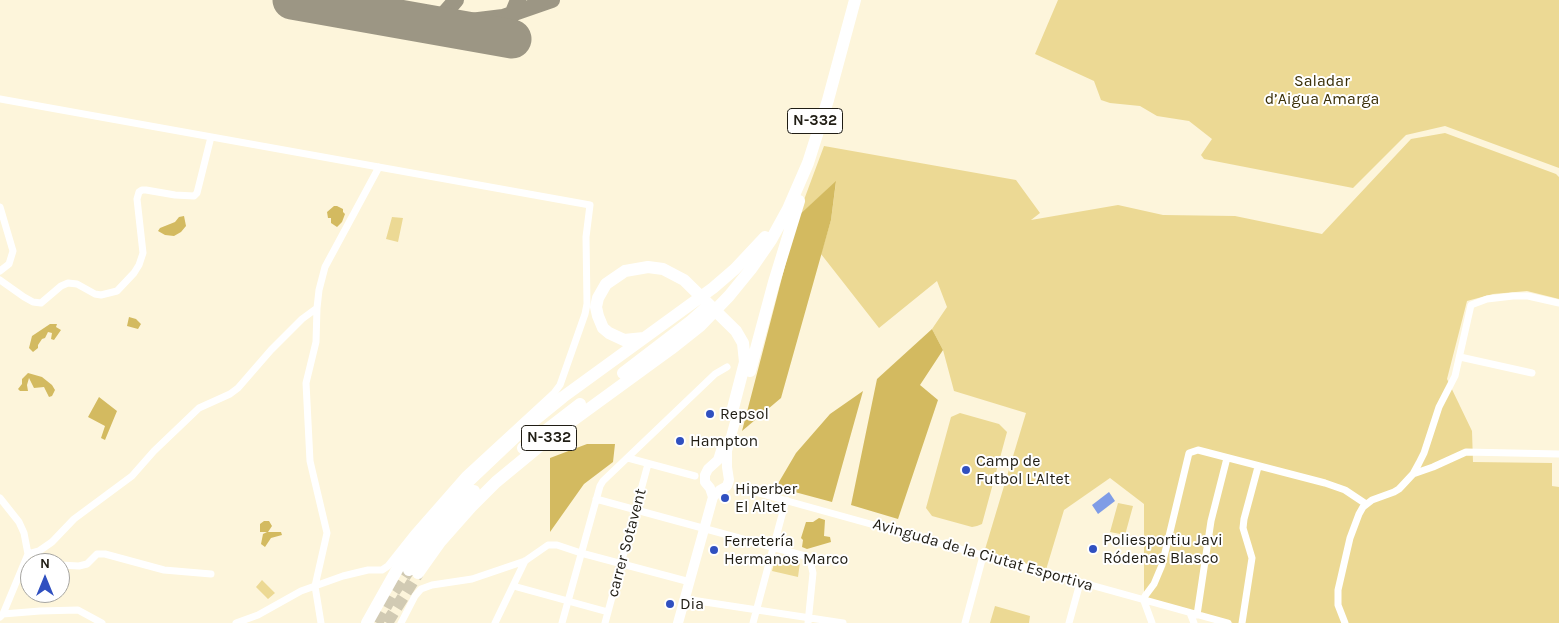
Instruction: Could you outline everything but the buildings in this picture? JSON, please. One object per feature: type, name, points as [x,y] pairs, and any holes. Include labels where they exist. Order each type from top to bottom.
[{"type":"highway","name":"N-332","points":[[848,0],[809,139],[785,202],[766,237],[751,259],[691,322],[546,430],[488,478],[436,532],[413,571],[496,482],[553,435],[671,349],[715,311],[751,269],[771,240],[788,209],[808,162],[828,100],[855,0]]},
{"type":"highway","points":[[734,417],[808,162]]},
{"type":"highway","points":[[368,623],[382,594],[403,560],[428,527],[469,481],[520,433],[563,398],[696,302],[724,279],[766,237]]},
{"type":"highway","points":[[646,337],[624,340],[617,338],[603,328],[596,307],[598,298],[606,284],[625,271],[648,267],[669,271],[684,280],[740,336],[745,354],[734,417]]},
{"type":"main road","points":[[713,483],[728,483],[727,451],[734,417]]},
{"type":"main road","points":[[678,623],[704,529],[720,457],[734,417]]},
{"type":"main road","points":[[713,483],[722,466],[729,474]]},
{"type":"street","points":[[0,99],[590,205],[586,237],[587,304],[585,314],[560,385],[548,400],[465,475],[388,566],[382,570],[368,570],[315,586],[282,600],[248,620],[236,623]]},
{"type":"street","points":[[0,280],[24,297],[33,302],[41,303],[68,283],[77,284],[95,294],[101,295],[117,291],[139,266],[143,253],[137,199],[139,192],[146,190],[194,196],[211,137]]},
{"type":"street","points":[[322,623],[315,586],[327,533],[310,461],[306,383],[316,342],[319,290],[325,267],[369,189],[379,167]]},
{"type":"street","points":[[0,208],[13,251],[9,264],[0,271]]},
{"type":"street","points":[[1345,623],[1338,605],[1338,590],[1360,510],[1366,504],[1394,492],[1413,474],[1424,453],[1439,407],[1455,376],[1471,304],[1494,298],[1513,296],[1528,296],[1559,303]]},
{"type":"street","points":[[34,553],[39,552],[52,542],[74,519],[132,476],[154,451],[199,408],[230,394],[238,388],[271,350],[302,319],[317,308]]},
{"type":"street","points":[[1460,357],[1532,373]]},
{"type":"street","points":[[562,623],[596,499],[603,481],[715,374],[727,367]]},
{"type":"street","points":[[639,447],[638,455],[646,463]]},
{"type":"street","points":[[1152,623],[1144,601],[1145,596],[1154,584],[1162,565],[1189,453],[1198,450],[1345,490],[1366,504]]},
{"type":"street","points":[[1413,474],[1466,452],[1559,454]]},
{"type":"street","points":[[628,458],[646,463]]},
{"type":"street","points":[[1194,623],[1193,614],[1211,522],[1227,458]]},
{"type":"street","name":"Avinguda de la Ciutat Esportiva","points":[[646,463],[695,476],[713,483],[737,487],[786,500],[1228,623]]},
{"type":"street","name":"carrer Sotavent","points":[[606,623],[636,510],[646,463]]},
{"type":"street","points":[[1242,623],[1252,558],[1243,528],[1258,467]]},
{"type":"street","points":[[729,474],[731,481],[737,487]]},
{"type":"street","points":[[0,498],[19,522],[24,533],[28,553]]},
{"type":"street","points":[[596,499],[805,556],[810,560],[813,573],[808,620]]},
{"type":"street","points":[[753,623],[786,500]]},
{"type":"street","points":[[400,623],[421,589],[432,585],[472,579],[525,560],[548,545],[556,545],[690,582]]},
{"type":"street","points":[[70,566],[87,564],[97,554],[105,554],[164,570],[212,574]]},
{"type":"street","points":[[965,623],[984,556]]},
{"type":"street","points":[[495,623],[525,560]]},
{"type":"street","points":[[2,616],[20,579]]},
{"type":"street","points":[[1070,623],[1080,583]]},
{"type":"street","points":[[517,587],[608,612]]},
{"type":"street","points":[[685,598],[808,620],[843,623]]},
{"type":"street","points":[[2,616],[24,612],[78,610],[102,623]]},
{"type":"green space","name":"Saladar d’Aigua Amarga","points":[[1058,0],[1559,0],[1559,168],[1445,126],[1406,135],[1353,188],[1204,159],[1201,155],[1212,139],[1189,121],[1157,116],[1140,106],[1110,103],[1101,100],[1094,81],[1035,54]]},
{"type":"green space","points":[[1445,133],[1556,174],[1559,177],[1559,299],[1527,291],[1493,294],[1467,301],[1447,379],[1472,431],[1473,462],[1552,463],[1552,486],[1559,487],[1559,623],[1233,623],[1144,601],[1144,504],[1110,478],[1064,510],[1045,573],[983,556],[1026,413],[954,391],[943,350],[932,329],[947,307],[937,281],[879,328],[821,254],[831,220],[836,182],[798,216],[824,146],[1016,180],[1040,213],[1031,220],[1118,205],[1163,215],[1235,216],[1322,234],[1411,139]]},
{"type":"green space","points":[[392,217],[403,218],[398,242],[386,239]]},
{"type":"green space","name":"Camp de Futbol L'Altet","points":[[960,413],[999,424],[1007,432],[982,524],[972,527],[932,516],[926,508],[951,417]]},
{"type":"green space","points":[[1118,503],[1133,506],[1125,535],[1110,532]]},
{"type":"green space","points":[[776,556],[800,562],[798,577],[772,571]]},
{"type":"green space","points":[[262,580],[275,593],[268,599],[256,587]]},
{"type":"green space","points":[[995,606],[1030,616],[1029,623],[990,623]]},
{"type":"shaded area","points":[[836,181],[831,220],[781,398],[742,431],[798,216]]},
{"type":"shaded area","points":[[334,206],[343,209],[345,214],[342,222],[337,227],[331,223],[331,218],[328,218],[327,212]]},
{"type":"shaded area","points":[[184,216],[186,226],[181,232],[174,236],[165,235],[158,231],[160,228],[175,222],[179,217]]},
{"type":"shaded area","points":[[129,317],[136,319],[141,324],[138,329],[127,326]]},
{"type":"shaded area","points":[[50,324],[57,324],[56,327],[61,330],[54,340],[51,339],[52,333],[48,332],[38,345],[38,348],[33,352],[29,348],[32,336]]},
{"type":"shaded area","points":[[932,329],[943,350],[920,385],[938,400],[898,519],[851,505],[877,379]]},
{"type":"shaded area","points":[[28,373],[42,377],[52,385],[55,390],[52,396],[49,397],[44,387],[34,388],[29,378],[28,391],[20,391],[18,389],[22,384],[22,379]]},
{"type":"shaded area","points":[[863,391],[832,502],[776,487],[796,453],[830,414]]},
{"type":"shaded area","points":[[99,397],[117,411],[105,440],[101,438],[105,426],[88,417]]},
{"type":"shaded area","points":[[587,444],[615,444],[613,462],[584,484],[550,532],[550,458]]},
{"type":"shaded area","points":[[819,518],[825,520],[824,536],[830,537],[831,542],[807,549],[802,547],[803,540],[801,538],[806,522],[813,522]]},
{"type":"shaded area","points":[[264,521],[269,521],[272,526],[268,532],[281,532],[282,535],[271,538],[265,547],[261,544],[263,534],[267,532],[260,532],[260,524]]},
{"type":"water","points":[[1109,492],[1115,501],[1098,514],[1092,505]]},
{"type":"taxiway","points":[[428,21],[443,15],[456,0]]},
{"type":"taxiway","points":[[475,33],[489,32],[504,25],[511,17],[518,0]]},
{"type":"taxiway","points":[[420,23],[462,22],[503,17],[552,0]]},
{"type":"runway","points":[[292,0],[512,39]]},
{"type":"tunnel","points":[[377,623],[409,570]]},
{"type":"tunnel","points":[[387,623],[418,573]]},
{"type":"place","name":"Repsol","points":[[710,414]]},
{"type":"place","name":"Hampton","points":[[680,441]]},
{"type":"place","name":"Camp de Futbol L'Altet","points":[[966,470]]},
{"type":"place","name":"Hiperber El Altet","points":[[725,498]]},
{"type":"place","name":"Poliesportiu Javi Ródenas Blasco","points":[[1093,549]]},
{"type":"place","name":"Ferretería Hermanos Marco","points":[[714,550]]},
{"type":"place","name":"Dia","points":[[670,604]]}]
